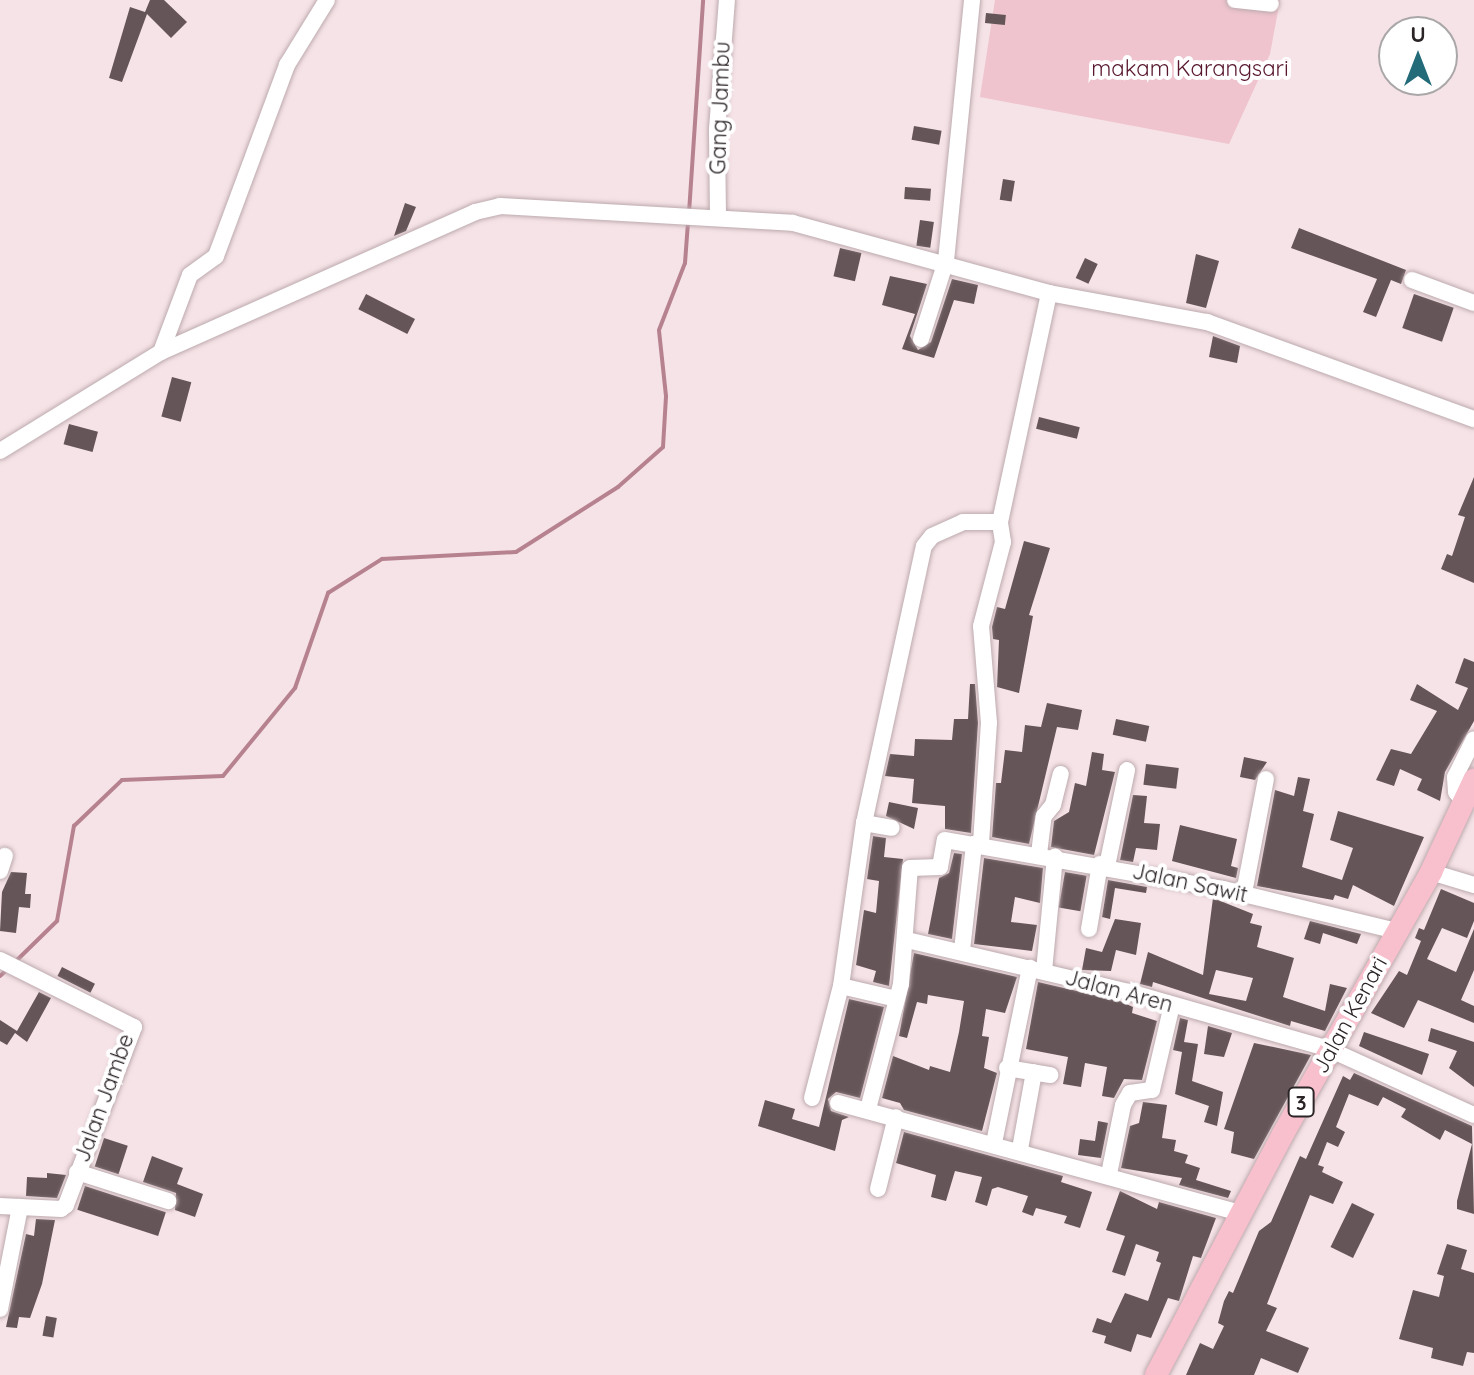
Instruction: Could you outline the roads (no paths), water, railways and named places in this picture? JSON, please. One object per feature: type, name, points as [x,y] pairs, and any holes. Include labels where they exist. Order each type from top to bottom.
[{"type":"highway","name":"Jalan Kenari","points":[[1156,1375],[1329,1049],[1431,872],[1446,831],[1474,780]]},
{"type":"street","points":[[161,352],[190,275],[216,256],[287,65],[327,0]]},
{"type":"street","name":"Gang Jambu","points":[[713,216],[727,0]]},
{"type":"street","points":[[921,339],[946,261],[972,0]]},
{"type":"street","points":[[1235,0],[1271,4]]},
{"type":"street","points":[[0,451],[161,352],[486,207],[713,216],[793,223],[946,261],[1049,293],[1207,322],[1474,419]]},
{"type":"street","points":[[1412,280],[1474,303]]},
{"type":"street","points":[[962,950],[978,844],[989,723],[980,638],[1003,542],[1000,523],[1049,293]]},
{"type":"street","points":[[812,1098],[841,986],[864,823],[926,542],[963,522],[1000,523]]},
{"type":"street","points":[[1461,804],[1455,777],[1474,739]]},
{"type":"street","points":[[1089,929],[1127,770]]},
{"type":"street","points":[[994,1143],[1007,1068],[1037,970],[1047,856],[1045,812],[1053,805],[1061,774]]},
{"type":"street","points":[[1244,893],[1266,779]]},
{"type":"street","points":[[864,823],[892,828]]},
{"type":"street","points":[[868,1109],[897,999],[907,940],[912,864],[940,867],[945,840],[978,844]]},
{"type":"street","name":"Jalan Sawit","points":[[978,844],[1244,893],[1396,931]]},
{"type":"street","points":[[1431,872],[1474,885]]},
{"type":"street","name":"Jalan Aren","points":[[907,940],[962,950],[1122,991],[1329,1049],[1474,1115]]},
{"type":"street","name":"Jalan Jambe","points":[[0,960],[134,1027],[77,1172]]},
{"type":"street","points":[[841,986],[897,999]]},
{"type":"street","points":[[1109,1174],[1123,1105],[1130,1093],[1152,1090],[1172,1005]]},
{"type":"street","points":[[1007,1068],[1042,1074],[1020,1149]]},
{"type":"street","points":[[838,1103],[1020,1149],[1240,1213]]},
{"type":"street","points":[[878,1189],[896,1117]]},
{"type":"street","points":[[0,1206],[61,1209],[77,1172],[168,1201]]},
{"type":"street","points":[[0,1309],[20,1207]]},
{"type":"waterway","points":[[689,213],[703,0]]},
{"type":"waterway","points":[[15,962],[57,921],[74,826],[122,780],[223,776],[295,688],[328,593],[382,559],[516,552],[618,487],[663,447],[666,396],[659,330],[685,263],[688,222]]},
{"type":"waterway","points":[[0,976],[9,968]]},
{"type":"park label","name":"makam Karangsari","points":[[1190,69]]}]
